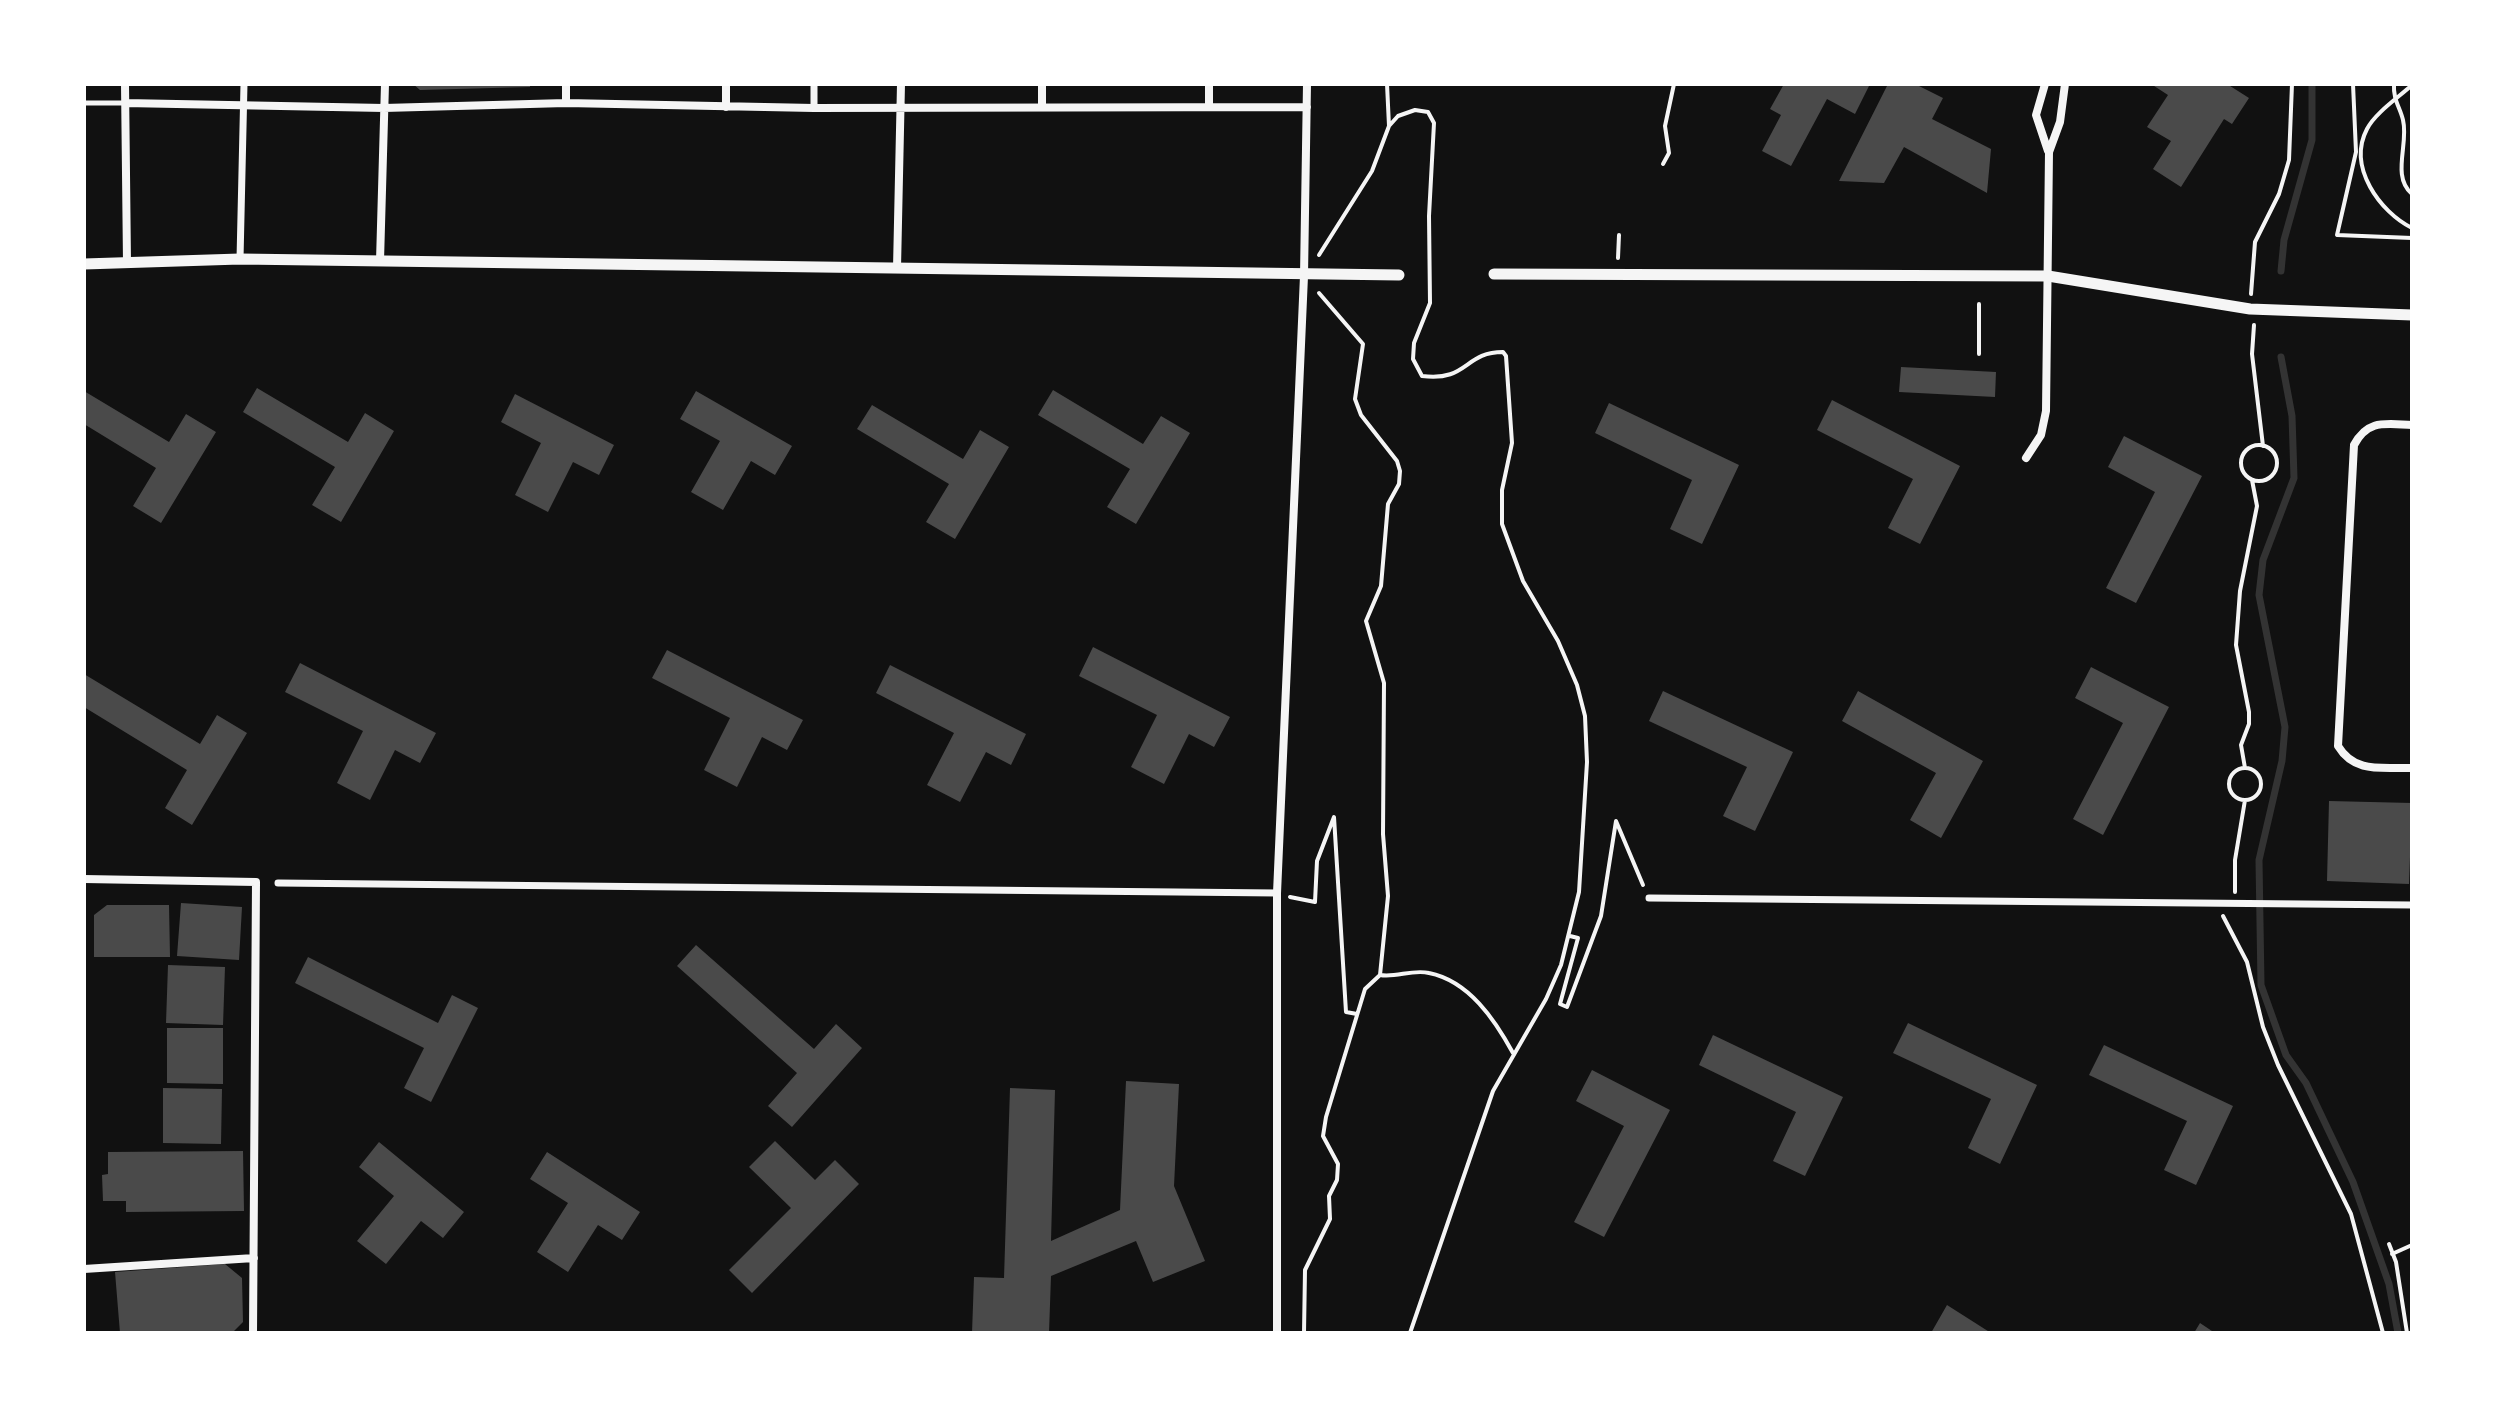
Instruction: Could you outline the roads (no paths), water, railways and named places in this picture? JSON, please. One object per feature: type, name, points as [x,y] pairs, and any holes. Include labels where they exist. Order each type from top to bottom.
[{"type":"street","points":[[125,84],[127,263]]},
{"type":"street","points":[[240,259],[244,84]]},
{"type":"street","points":[[380,261],[385,84]]},
{"type":"street","points":[[566,84],[566,103]]},
{"type":"street","points":[[726,84],[726,107]]},
{"type":"street","points":[[814,84],[814,108]]},
{"type":"street","points":[[897,268],[901,84]]},
{"type":"street","points":[[1042,84],[1042,106]]},
{"type":"street","points":[[1209,84],[1209,107]]},
{"type":"street","points":[[1277,1333],[1277,893],[1304,276],[1307,84]]},
{"type":"street","points":[[2045,84],[2036,115],[2049,152]]},
{"type":"street","points":[[2026,458],[2041,435],[2046,411],[2049,152],[2060,122],[2065,84]]},
{"type":"street","points":[[125,103],[384,108],[566,103],[814,108],[1307,107]]},
{"type":"street","points":[[84,264],[240,259],[1399,275]]},
{"type":"street","points":[[1494,274],[1618,272],[2048,276],[2250,309],[2412,315]]},
{"type":"street","points":[[2412,425],[2372,423],[2361,431],[2354,445],[2338,746],[2347,760],[2360,767],[2412,768]]},
{"type":"street","points":[[84,879],[256,882],[253,1333]]},
{"type":"street","points":[[278,883],[1277,893]]},
{"type":"street","points":[[1649,898],[2412,905]]},
{"type":"street","points":[[84,1269],[254,1258]]},
{"type":"lane","points":[[84,103],[125,103]]},
{"type":"waterway","points":[[2281,271],[2284,240],[2312,140],[2312,84]]},
{"type":"waterway","points":[[2281,357],[2292,416],[2294,478],[2263,560],[2259,595],[2285,727],[2282,761],[2259,860],[2261,985],[2286,1055],[2306,1083],[2353,1182],[2389,1284],[2398,1333]]}]
